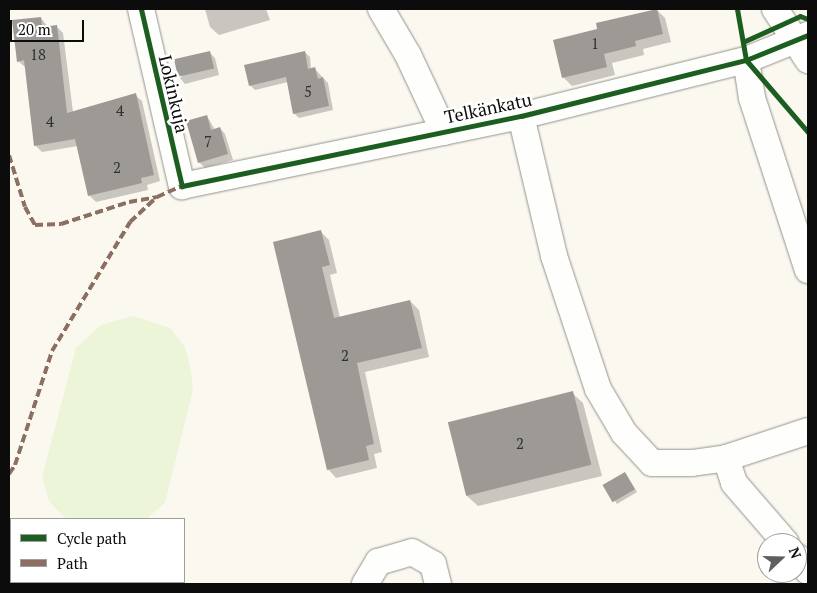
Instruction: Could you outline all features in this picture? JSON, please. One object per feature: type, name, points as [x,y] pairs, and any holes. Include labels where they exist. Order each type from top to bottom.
[{"type":"street","name":"Lokinkuja","points":[[140,9],[182,186]]},
{"type":"street","points":[[381,9],[408,55],[444,132]]},
{"type":"street","points":[[775,9],[801,37],[808,60]]},
{"type":"street","name":"Telkänkatu","points":[[182,186],[521,116],[746,60],[801,37]]},
{"type":"street","points":[[746,60],[752,98],[808,270]]},
{"type":"street","points":[[521,116],[554,256],[598,389],[624,433],[652,463],[692,463],[726,458],[808,431]]},
{"type":"street","points":[[726,458],[734,483],[777,533]]},
{"type":"street","points":[[365,584],[378,562],[412,552],[435,574]]},
{"type":"green space","points":[[133,316],[170,328],[185,347],[191,371],[193,390],[165,503],[147,518],[65,518],[49,501],[42,477],[76,348],[101,325]]},
{"type":"building","points":[[657,9],[663,34],[635,41],[636,46],[604,54],[607,67],[562,78],[553,40],[597,29],[596,23]]},
{"type":"building","points":[[41,17],[42,27],[57,25],[67,113],[136,93],[154,175],[141,178],[142,183],[88,196],[75,139],[34,146],[24,60],[17,62],[12,20]]},
{"type":"building","points":[[210,51],[214,69],[178,77],[174,59]]},
{"type":"building","points":[[305,51],[308,69],[315,67],[318,79],[323,77],[329,106],[293,114],[286,77],[249,86],[244,65]]},
{"type":"building","points":[[207,115],[211,130],[220,127],[228,154],[198,163],[186,121]]},
{"type":"building","points":[[321,230],[330,265],[322,267],[334,318],[410,300],[422,348],[357,363],[374,444],[366,446],[369,460],[327,470],[273,242]]},
{"type":"building","points":[[573,391],[591,465],[466,496],[448,422]]},
{"type":"building","points":[[625,472],[635,489],[612,502],[602,485]]},
{"type":"marked path","points":[[9,155],[25,207],[35,225],[61,224],[129,202],[157,197]]},
{"type":"marked path","points":[[9,474],[15,465],[52,351],[130,222],[157,197],[182,186]]},
{"type":"cycle path","points":[[141,9],[182,186],[521,116],[746,60],[808,35]]},
{"type":"cycle path","points":[[737,9],[746,60],[808,132]]},
{"type":"cycle path","points":[[745,41],[800,16],[808,19]]}]
